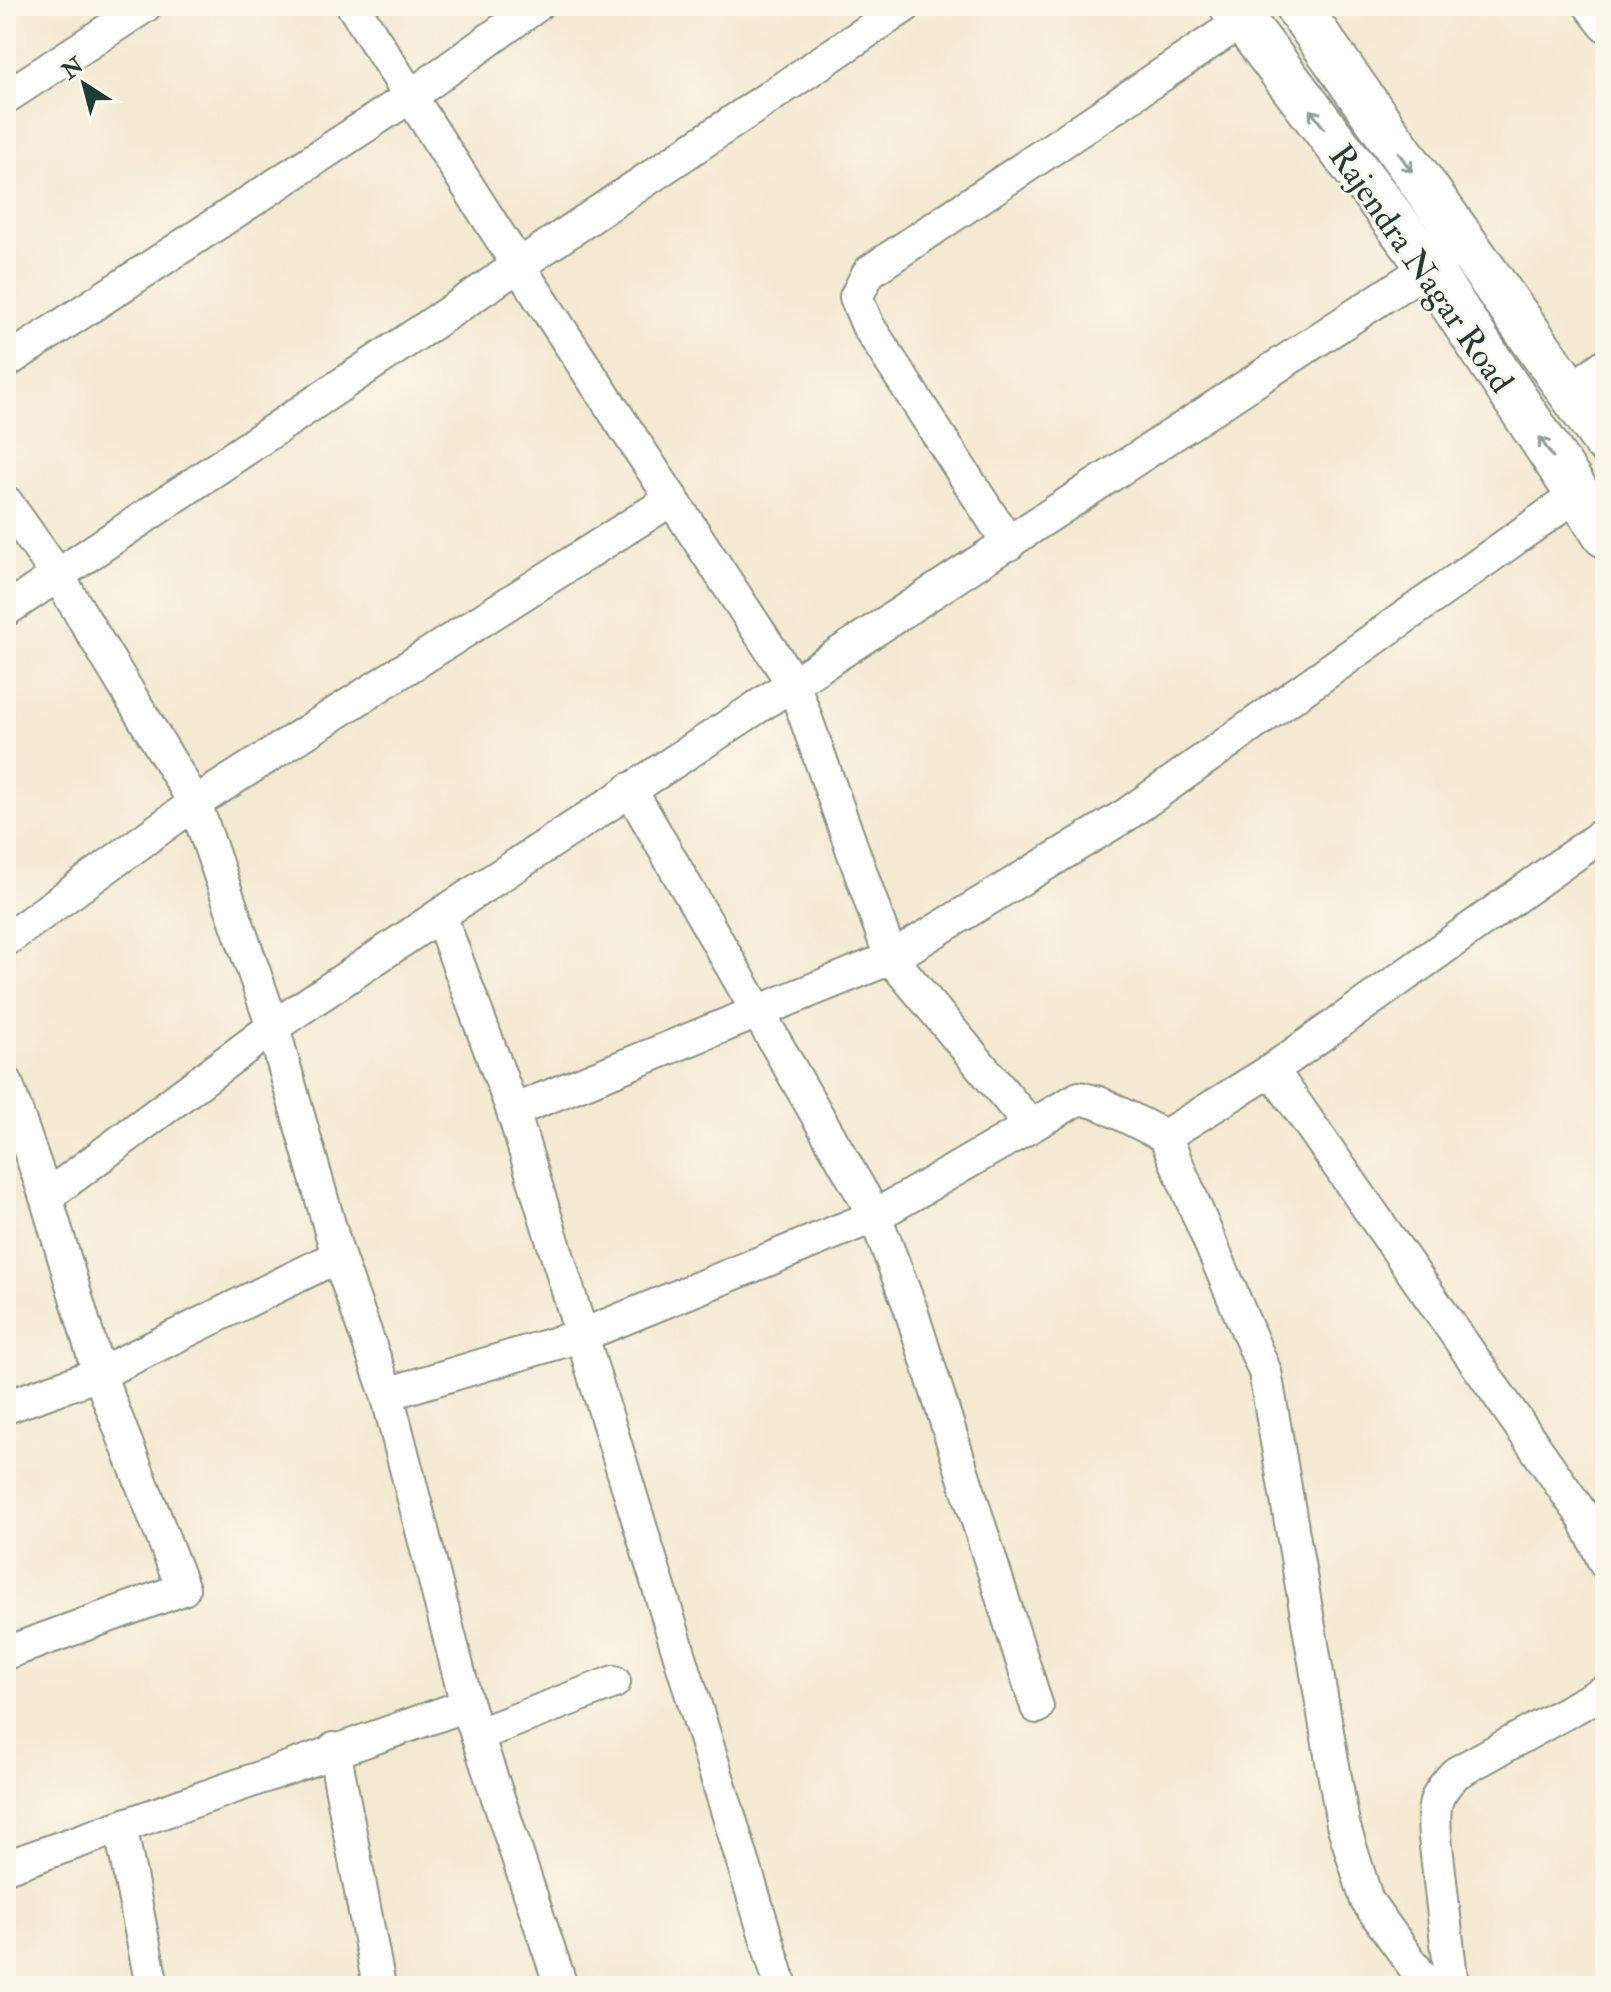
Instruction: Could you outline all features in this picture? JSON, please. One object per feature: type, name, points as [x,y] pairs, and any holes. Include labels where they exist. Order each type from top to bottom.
[{"type":"main road","name":"Rajendra Nagar Road","points":[[1297,6],[1462,244],[1605,441]]},
{"type":"main road","name":"Rajendra Nagar Road","points":[[1237,14],[1416,249],[1605,535]]},
{"type":"main road","points":[[1492,367],[1533,341]]},
{"type":"street","points":[[6,97],[145,6]]},
{"type":"street","points":[[353,6],[518,265],[794,685],[891,958],[1031,1126]]},
{"type":"street","points":[[6,362],[411,96],[536,6]]},
{"type":"street","points":[[6,610],[905,6]]},
{"type":"street","points":[[1591,7],[1605,25]]},
{"type":"street","points":[[1009,544],[868,326],[856,297],[869,272],[1237,14]]},
{"type":"street","points":[[46,1197],[273,1027],[630,789],[794,685],[1462,244]]},
{"type":"street","points":[[1570,391],[1605,365]]},
{"type":"street","points":[[513,1111],[891,958],[1126,815],[1578,494]]},
{"type":"street","points":[[6,940],[195,803],[672,499]]},
{"type":"street","points":[[6,502],[58,576],[195,803],[273,1027],[338,1256],[387,1394],[472,1720],[561,1986]]},
{"type":"street","points":[[630,789],[875,1216],[910,1307],[1037,1707]]},
{"type":"street","points":[[1165,1136],[1272,1070],[1605,833]]},
{"type":"street","points":[[440,915],[513,1111],[781,1986]]},
{"type":"street","points":[[1272,1070],[1583,1516],[1605,1563]]},
{"type":"street","points":[[6,1082],[46,1197],[99,1374],[183,1589],[6,1653]]},
{"type":"street","points":[[387,1394],[583,1335],[875,1216],[1079,1098],[1099,1103],[1165,1136],[1265,1372],[1343,1824],[1367,1901],[1428,1986]]},
{"type":"street","points":[[6,1407],[99,1374],[338,1256]]},
{"type":"street","points":[[6,1867],[121,1830],[334,1749],[472,1720],[614,1682]]},
{"type":"street","points":[[1452,1986],[1433,1813],[1438,1792],[1456,1773],[1605,1691]]},
{"type":"street","points":[[334,1749],[379,1986]]},
{"type":"street","points":[[121,1830],[152,1986]]}]
